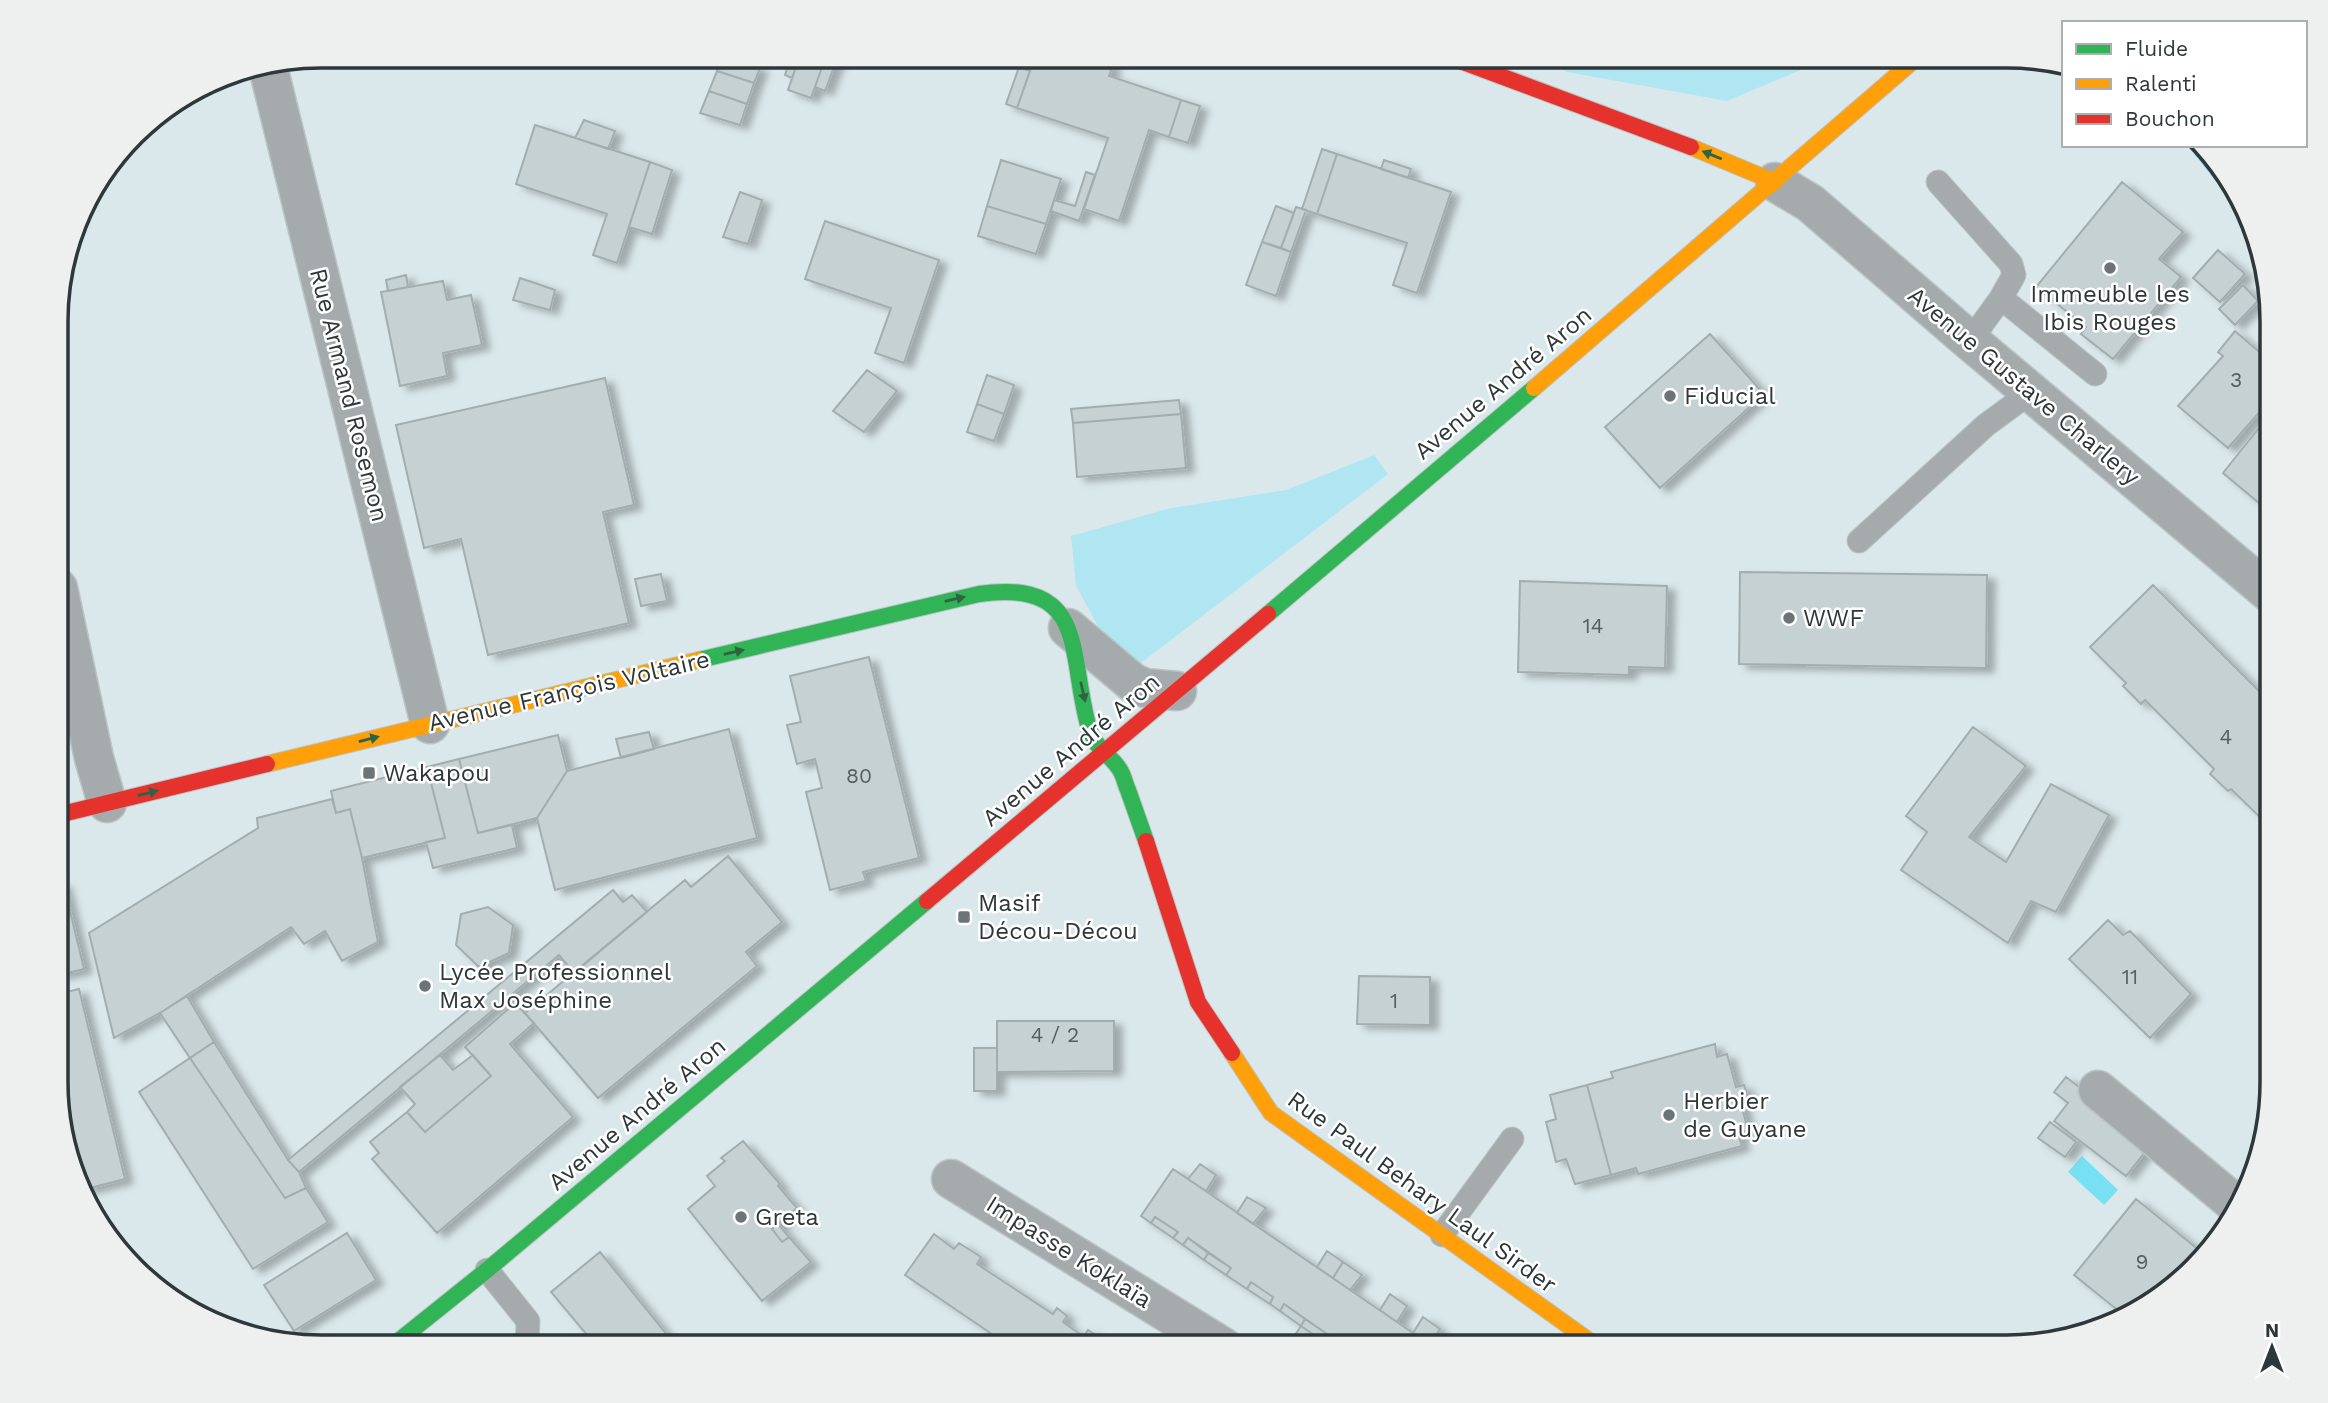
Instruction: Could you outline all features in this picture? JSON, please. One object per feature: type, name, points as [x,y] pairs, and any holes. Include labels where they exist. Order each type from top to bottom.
[{"type":"street","points":[[1480,68],[1653,131],[1775,181]]},
{"type":"street","name":"Avenue André Aron","points":[[406,1335],[1104,754],[1905,68]]},
{"type":"street","name":"Rue Armand Rosemon","points":[[270,74],[430,724]]},
{"type":"street","name":"Avenue Gustave Charlery","points":[[1775,181],[1810,203],[2260,584]]},
{"type":"street","name":"Avenue François Voltaire","points":[[68,813],[984,593],[1027,594],[1047,601],[1059,613],[1068,628],[1091,735],[1104,754]]},
{"type":"street","name":"Avenue François Voltaire","points":[[1068,628],[1132,682],[1145,688],[1177,691]]},
{"type":"street","points":[[68,679],[71,706],[107,803]]},
{"type":"street","name":"Rue Paul Behary Laul Sirder","points":[[1104,754],[1120,769],[1198,1002],[1270,1113],[1581,1335]]},
{"type":"street","points":[[2098,1090],[2230,1200]]},
{"type":"street","name":"Impasse Koklaïa","points":[[951,1179],[1204,1335]]},
{"type":"lane","points":[[1938,182],[2011,264],[2014,275],[1970,341]]},
{"type":"lane","points":[[2001,298],[2095,374]]},
{"type":"lane","points":[[1859,541],[1986,425],[2031,392]]},
{"type":"lane","points":[[1442,1235],[1512,1139]]},
{"type":"lane","points":[[487,1270],[528,1321],[527,1335]]},
{"type":"shaded area","points":[[1560,68],[1805,68],[1727,101],[1567,72]]},
{"type":"shaded area","points":[[1374,455],[1388,474],[1141,663],[1099,628],[1076,586],[1071,536],[1171,508],[1286,490]]},
{"type":"water","points":[[2189,147],[2207,167],[2222,189]]},
{"type":"water","points":[[2082,1156],[2118,1190],[2104,1205],[2068,1172]]},
{"type":"building","points":[[718,68],[760,68],[754,83],[717,71]]},
{"type":"building","points":[[787,68],[796,68],[792,78],[785,75]]},
{"type":"building","points":[[796,68],[822,68],[811,98],[788,90]]},
{"type":"building","points":[[822,68],[834,68],[825,91],[815,87]]},
{"type":"building","points":[[1019,68],[1030,71],[1017,108],[1006,104]]},
{"type":"building","points":[[1031,68],[1112,68],[1109,76],[1181,100],[1169,137],[1149,130],[1119,221],[1084,209],[1108,138],[1017,108]]},
{"type":"building","points":[[717,71],[754,83],[747,104],[709,91]]},
{"type":"building","points":[[709,91],[747,104],[740,125],[700,113]]},
{"type":"building","points":[[1181,100],[1200,106],[1188,143],[1169,137]]},
{"type":"building","points":[[584,120],[615,131],[608,149],[575,138]]},
{"type":"building","points":[[535,125],[650,162],[617,263],[593,255],[607,214],[516,184]]},
{"type":"building","points":[[1322,149],[1337,154],[1317,214],[1302,209]]},
{"type":"building","points":[[1337,154],[1451,192],[1417,293],[1393,285],[1407,243],[1317,214]]},
{"type":"building","points":[[1001,160],[1061,179],[1046,224],[987,206]]},
{"type":"building","points":[[1384,160],[1411,169],[1408,178],[1381,169]]},
{"type":"building","points":[[650,162],[672,170],[652,234],[629,227]]},
{"type":"building","points":[[1086,172],[1095,175],[1079,221],[1051,211],[1054,200],[1075,206]]},
{"type":"building","name":"Immeuble les Ibis Rouges","points":[[2122,182],[2183,232],[2159,259],[2181,277],[2113,359],[2081,334],[2086,327],[2036,287]]},
{"type":"building","points":[[740,192],[762,200],[748,244],[723,237]]},
{"type":"building","points":[[987,206],[1046,224],[1036,254],[978,236]]},
{"type":"building","points":[[1276,206],[1294,213],[1281,248],[1262,242]]},
{"type":"building","points":[[1296,207],[1306,210],[1291,252],[1281,248]]},
{"type":"building","points":[[825,221],[939,260],[904,363],[875,353],[891,308],[805,279]]},
{"type":"building","points":[[1262,242],[1291,252],[1276,296],[1246,285]]},
{"type":"building","points":[[2218,250],[2245,274],[2220,302],[2193,278]]},
{"type":"building","points":[[406,275],[408,287],[388,291],[386,280]]},
{"type":"building","points":[[520,278],[555,290],[550,310],[513,300]]},
{"type":"building","points":[[443,281],[447,300],[471,295],[482,345],[443,353],[447,376],[400,386],[381,292]]},
{"type":"building","points":[[2243,285],[2258,301],[2235,325],[2219,309]]},
{"type":"building","points":[[2235,331],[2260,353],[2260,412],[2228,448],[2178,406],[2223,356],[2218,352]]},
{"type":"building","points":[[1710,334],[1764,394],[1660,488],[1605,427]]},
{"type":"building","points":[[867,370],[897,391],[864,432],[833,411]]},
{"type":"building","points":[[987,375],[1014,385],[1004,414],[977,404]]},
{"type":"building","points":[[605,378],[634,505],[603,512],[629,623],[488,655],[461,539],[424,548],[396,425]]},
{"type":"building","points":[[1179,400],[1181,414],[1073,423],[1071,409]]},
{"type":"building","points":[[977,404],[1004,414],[994,441],[967,432]]},
{"type":"building","points":[[1181,414],[1186,468],[1077,477],[1073,423]]},
{"type":"building","points":[[2260,427],[2260,504],[2223,473]]},
{"type":"building","points":[[1740,572],[1987,575],[1986,668],[1739,664]]},
{"type":"building","points":[[661,574],[667,601],[641,606],[635,579]]},
{"type":"building","points":[[1520,581],[1667,586],[1665,668],[1629,667],[1629,675],[1518,672]]},
{"type":"building","points":[[2153,585],[2260,692],[2260,817],[2231,789],[2228,791],[2210,774],[2214,769],[2145,700],[2141,704],[2123,686],[2126,683],[2090,647]]},
{"type":"building","points":[[869,657],[919,858],[863,872],[866,881],[830,890],[806,792],[822,788],[815,759],[797,764],[787,725],[801,722],[790,676]]},
{"type":"building","points":[[1973,727],[2026,766],[1969,837],[2006,862],[2051,784],[2109,815],[2056,912],[2031,901],[2008,943],[1901,870],[1927,832],[1906,816]]},
{"type":"building","points":[[729,729],[757,838],[555,890],[537,818],[567,771]]},
{"type":"building","points":[[649,732],[654,749],[621,758],[616,739]]},
{"type":"building","points":[[558,735],[567,771],[537,818],[478,833],[459,759]]},
{"type":"building","points":[[459,759],[478,833],[512,825],[517,848],[433,868],[426,842],[445,838],[427,767]]},
{"type":"building","points":[[427,767],[445,838],[362,858],[350,809],[336,813],[331,791]]},
{"type":"building","points":[[332,799],[336,813],[350,809],[378,942],[342,961],[325,931],[304,944],[291,927],[160,1013],[114,1038],[89,933],[258,828],[257,818]]},
{"type":"building","points":[[728,856],[782,922],[746,952],[757,966],[598,1098],[525,1013],[685,880],[691,887]]},
{"type":"building","points":[[613,890],[623,902],[632,895],[647,912],[574,973],[559,955],[299,1172],[288,1160]]},
{"type":"building","points":[[68,903],[84,969],[68,973]]},
{"type":"building","points":[[488,907],[513,925],[509,953],[479,967],[456,945],[461,914]]},
{"type":"building","points":[[2108,920],[2123,935],[2130,931],[2191,994],[2150,1038],[2069,959]]},
{"type":"building","points":[[1359,976],[1430,977],[1430,1025],[1357,1024]]},
{"type":"building","points":[[79,989],[125,1179],[92,1188],[77,1147],[70,1115],[68,992]]},
{"type":"building","points":[[187,996],[214,1042],[190,1058],[160,1013]]},
{"type":"building","points":[[515,1003],[534,1023],[510,1044],[573,1117],[437,1233],[372,1159],[379,1153],[370,1142],[407,1112],[425,1132],[491,1076],[465,1047]]},
{"type":"building","points":[[997,1021],[1114,1021],[1114,1071],[997,1072]]},
{"type":"building","points":[[214,1042],[288,1160],[299,1172],[306,1188],[285,1198],[190,1058]]},
{"type":"building","name":"Herbier de Guyane","points":[[1715,1044],[1717,1057],[1727,1054],[1736,1087],[1744,1085],[1748,1097],[1740,1099],[1748,1131],[1738,1134],[1742,1146],[1638,1174],[1636,1168],[1611,1175],[1587,1085],[1613,1078],[1611,1072]]},
{"type":"building","points":[[974,1048],[997,1048],[997,1091],[974,1091]]},
{"type":"building","points":[[440,1055],[453,1070],[473,1055],[491,1076],[425,1132],[407,1112],[415,1104],[400,1087]]},
{"type":"building","points":[[190,1058],[285,1198],[306,1188],[328,1222],[253,1269],[139,1092]]},
{"type":"building","points":[[2066,1077],[2152,1143],[2126,1176],[2054,1121],[2068,1103],[2054,1092]]},
{"type":"building","points":[[1587,1085],[1611,1175],[1575,1184],[1566,1159],[1556,1162],[1546,1122],[1556,1119],[1550,1095]]},
{"type":"building","points":[[2050,1122],[2076,1142],[2065,1157],[2038,1138]]},
{"type":"building","name":"Greta","points":[[743,1141],[797,1208],[772,1229],[782,1242],[789,1237],[811,1262],[762,1301],[688,1209],[715,1186],[707,1176],[725,1161],[721,1158]]},
{"type":"building","points":[[1200,1164],[1216,1175],[1206,1191],[1188,1179]]},
{"type":"building","points":[[1173,1169],[1416,1335],[1326,1335],[1284,1304],[1280,1311],[1270,1304],[1273,1297],[1251,1282],[1247,1289],[1226,1275],[1231,1268],[1188,1238],[1183,1245],[1173,1238],[1178,1232],[1155,1217],[1151,1223],[1141,1216]]},
{"type":"building","points":[[1247,1197],[1266,1208],[1253,1224],[1237,1213]]},
{"type":"building","points":[[2136,1199],[2197,1248],[2161,1282],[2117,1309],[2074,1275]]},
{"type":"building","points":[[1155,1217],[1178,1232],[1173,1238],[1151,1223]]},
{"type":"building","points":[[778,1224],[789,1237],[782,1242],[772,1229]]},
{"type":"building","points":[[347,1233],[376,1280],[294,1331],[264,1285]]},
{"type":"building","points":[[934,1234],[954,1249],[959,1243],[981,1257],[977,1264],[1053,1314],[1057,1308],[1067,1316],[1063,1322],[1082,1335],[993,1335],[905,1275]]},
{"type":"building","points":[[1188,1238],[1208,1253],[1204,1260],[1183,1245]]},
{"type":"building","points":[[1327,1251],[1343,1262],[1333,1278],[1317,1267]]},
{"type":"building","points":[[600,1252],[667,1335],[587,1335],[551,1292]]},
{"type":"building","points":[[1208,1253],[1231,1268],[1226,1275],[1204,1260]]},
{"type":"building","points":[[1343,1262],[1362,1275],[1350,1290],[1333,1278]]},
{"type":"building","points":[[1251,1282],[1273,1297],[1270,1304],[1247,1289]]},
{"type":"building","points":[[1390,1294],[1407,1306],[1397,1322],[1380,1310]]},
{"type":"building","points":[[1284,1304],[1305,1319],[1301,1326],[1280,1311]]},
{"type":"building","points":[[1423,1317],[1440,1329],[1436,1335],[1413,1333]]},
{"type":"building","points":[[1305,1319],[1327,1334],[1314,1335],[1301,1326]]},
{"type":"building","points":[[1301,1326],[1314,1335],[1295,1335]]},
{"type":"traffic: fast","points":[[1268,614],[1534,388]]},
{"type":"traffic: fast","points":[[699,660],[979,594],[1015,592],[1040,598],[1057,611],[1068,629],[1090,732],[1121,772],[1146,841]]},
{"type":"traffic: fast","points":[[406,1335],[927,901]]},
{"type":"traffic: slow","points":[[1534,388],[1905,68]]},
{"type":"traffic: slow","points":[[1691,147],[1775,182]]},
{"type":"traffic: slow","points":[[267,764],[699,660]]},
{"type":"traffic: slow","points":[[1232,1053],[1271,1113],[1581,1335]]},
{"type":"traffic: jam","points":[[1479,68],[1691,147]]},
{"type":"traffic: jam","points":[[927,901],[1268,614]]},
{"type":"traffic: jam","points":[[68,813],[267,764]]},
{"type":"traffic: jam","points":[[1146,841],[1198,1002],[1232,1053]]},
{"type":"place","name":"Immeuble les Ibis Rouges","points":[[2110,268]]},
{"type":"place","name":"Fiducial","points":[[1670,396]]},
{"type":"place","name":"WWF","points":[[1789,618]]},
{"type":"place","name":"Wakapou","points":[[369,773]]},
{"type":"place","name":"Masif Décou-Décou","points":[[964,917]]},
{"type":"place","name":"Lycée Professionnel Max Joséphine","points":[[425,986]]},
{"type":"place","name":"Herbier de Guyane","points":[[1669,1115]]},
{"type":"place","name":"Greta","points":[[741,1217]]}]
